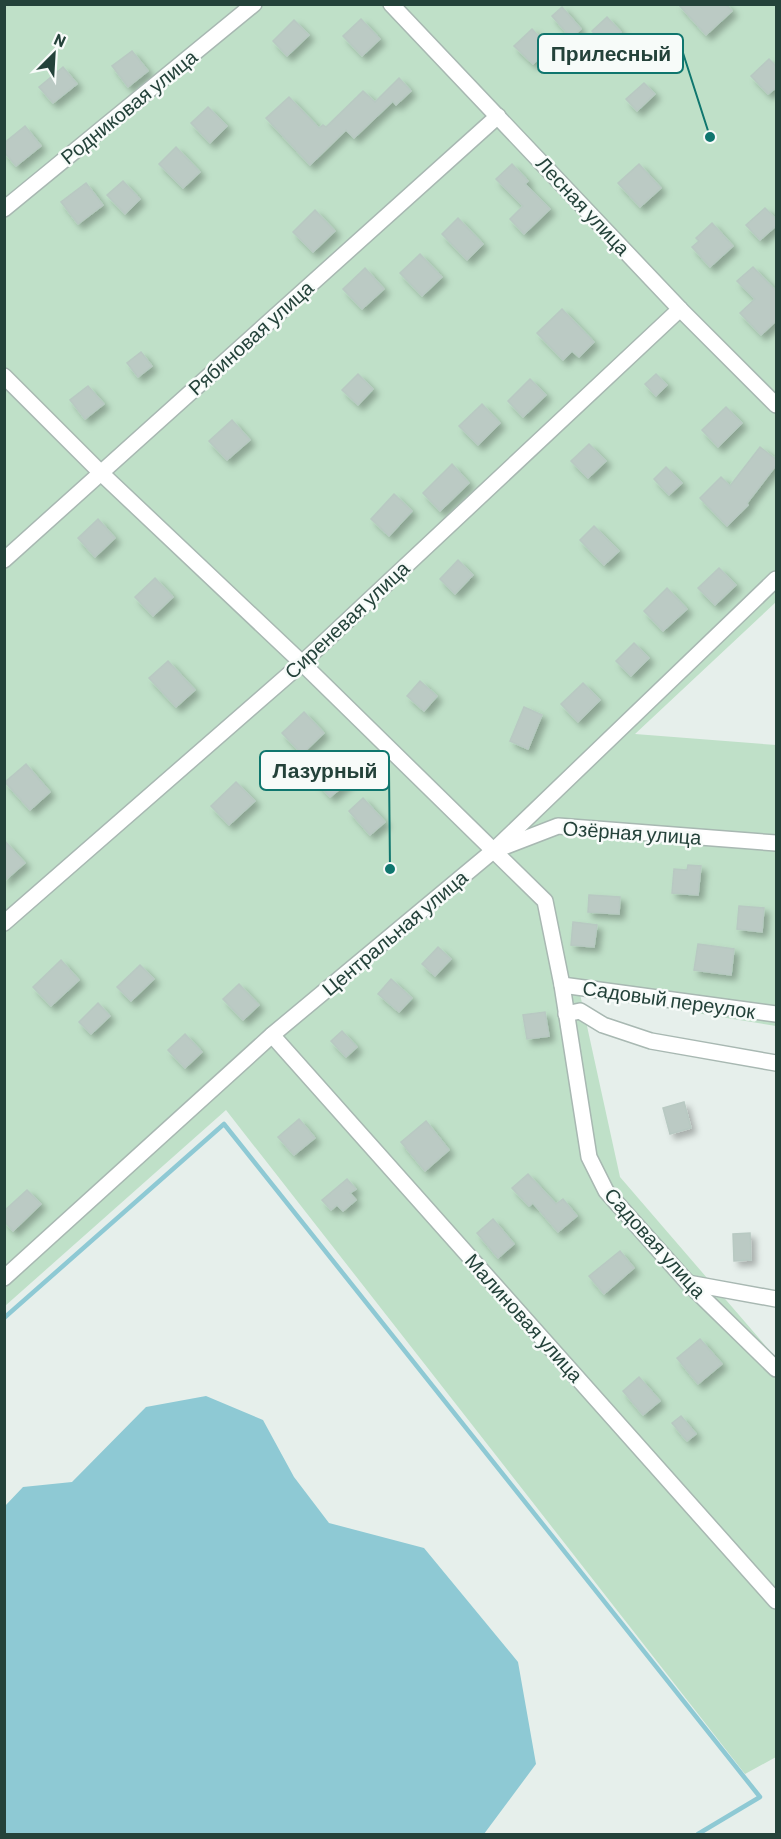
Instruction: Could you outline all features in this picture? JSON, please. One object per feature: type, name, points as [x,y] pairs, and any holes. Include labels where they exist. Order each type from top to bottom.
[{"type":"street","name":"Родниковая улица","points":[[4,209],[254,4]]},
{"type":"street","name":"Лесная улица","points":[[391,4],[680,309],[777,405]]},
{"type":"street","name":"Рябиновая улица","points":[[4,560],[498,116]]},
{"type":"street","name":"Сиреневая улица","points":[[4,923],[302,663],[680,309]]},
{"type":"street","name":"Садовая улица","points":[[4,376],[101,473],[302,663],[545,901],[567,1014],[589,1157],[606,1191],[688,1283],[777,1369]]},
{"type":"street","name":"Центральная улица","points":[[4,1278],[272,1035],[493,851],[777,579]]},
{"type":"street","name":"Озёрная улица","points":[[493,851],[558,826],[777,843]]},
{"type":"street","name":"Садовый переулок","points":[[562,986],[777,1014]]},
{"type":"street","points":[[567,1014],[580,1011],[603,1025],[651,1041],[777,1063]]},
{"type":"street","name":"Малиновая улица","points":[[272,1035],[777,1601]]},
{"type":"street","points":[[688,1283],[777,1299]]},
{"type":"green space","points":[[5,5],[776,5],[776,602],[635,734],[776,745],[776,1026],[580,994],[620,1177],[776,1358],[776,1757],[745,1774],[226,1110],[5,1306]]},
{"type":"water","points":[[206,1396],[263,1420],[294,1477],[329,1523],[424,1548],[518,1662],[536,1764],[484,1834],[5,1834],[5,1506],[23,1487],[72,1482],[146,1407]]},
{"type":"building","points":[[678,4],[726,4],[732,11],[706,35]]},
{"type":"building","points":[[562,7],[581,29],[571,38],[552,16]]},
{"type":"building","points":[[607,17],[621,32],[606,46],[592,31]]},
{"type":"building","points":[[361,19],[380,39],[362,56],[343,36]]},
{"type":"building","points":[[294,20],[309,35],[287,56],[273,41]]},
{"type":"building","points":[[532,29],[550,48],[533,64],[514,46]]},
{"type":"building","points":[[132,51],[148,71],[128,87],[112,66]]},
{"type":"building","points":[[769,59],[777,67],[777,87],[768,94],[751,76]]},
{"type":"building","points":[[63,67],[77,84],[53,103],[39,87]]},
{"type":"building","points":[[399,78],[411,91],[396,105],[393,101],[354,138],[346,130],[310,165],[266,118],[289,97],[319,128],[323,125],[326,127],[363,91],[375,102]]},
{"type":"building","points":[[644,83],[655,94],[637,111],[626,99]]},
{"type":"building","points":[[208,107],[227,126],[210,143],[191,123]]},
{"type":"building","points":[[25,126],[41,146],[16,166],[4,152],[4,143]]},
{"type":"building","points":[[176,147],[200,172],[183,188],[159,164]]},
{"type":"building","points":[[512,164],[528,181],[525,184],[550,209],[524,234],[510,219],[523,206],[496,179]]},
{"type":"building","points":[[639,164],[661,188],[640,207],[618,183]]},
{"type":"building","points":[[123,181],[140,199],[125,214],[107,195]]},
{"type":"building","points":[[86,183],[103,205],[78,224],[61,202]]},
{"type":"building","points":[[765,208],[777,220],[777,225],[760,240],[746,225]]},
{"type":"building","points":[[315,210],[335,231],[313,252],[293,232]]},
{"type":"building","points":[[458,218],[483,244],[467,260],[442,234]]},
{"type":"building","points":[[712,223],[733,246],[710,267],[692,247],[699,241],[696,238]]},
{"type":"building","points":[[420,254],[442,277],[422,296],[400,273]]},
{"type":"building","points":[[753,267],[777,292],[777,320],[761,335],[740,313],[755,299],[737,281]]},
{"type":"building","points":[[365,268],[384,289],[362,309],[343,289]]},
{"type":"building","points":[[562,309],[594,342],[579,357],[572,351],[563,360],[537,333]]},
{"type":"building","points":[[141,352],[152,366],[138,377],[127,363]]},
{"type":"building","points":[[358,374],[373,389],[358,405],[342,390]]},
{"type":"building","points":[[656,374],[667,385],[656,396],[645,384]]},
{"type":"building","points":[[530,379],[546,395],[523,417],[508,401]]},
{"type":"building","points":[[88,386],[104,404],[85,419],[70,400]]},
{"type":"building","points":[[482,404],[500,423],[478,445],[459,426]]},
{"type":"building","points":[[726,407],[742,423],[718,447],[702,430]]},
{"type":"building","points":[[232,420],[250,440],[227,460],[209,441]]},
{"type":"building","points":[[589,444],[606,461],[588,478],[571,461]]},
{"type":"building","points":[[760,447],[777,460],[777,464],[747,503],[748,505],[727,526],[700,498],[721,477],[730,486]]},
{"type":"building","points":[[452,464],[469,483],[440,511],[423,493]]},
{"type":"building","points":[[666,467],[682,483],[669,495],[654,479]]},
{"type":"building","points":[[394,494],[412,511],[389,536],[371,519]]},
{"type":"building","points":[[98,519],[115,538],[95,557],[78,538]]},
{"type":"building","points":[[594,526],[619,551],[604,565],[580,540]]},
{"type":"building","points":[[458,560],[473,575],[455,594],[440,579]]},
{"type":"building","points":[[719,568],[736,585],[715,605],[698,588]]},
{"type":"building","points":[[155,578],[173,597],[153,616],[135,597]]},
{"type":"building","points":[[667,588],[687,609],[663,631],[644,611]]},
{"type":"building","points":[[634,643],[649,658],[631,676],[616,661]]},
{"type":"building","points":[[168,661],[195,690],[176,707],[149,678]]},
{"type":"building","points":[[420,681],[437,696],[424,711],[407,696]]},
{"type":"building","points":[[583,683],[600,700],[578,722],[561,704]]},
{"type":"building","points":[[524,707],[542,715],[528,749],[510,741]]},
{"type":"building","points":[[304,712],[324,733],[302,754],[282,733]]},
{"type":"building","points":[[335,762],[351,780],[330,797],[315,780]]},
{"type":"building","points":[[26,764],[50,792],[30,810],[5,782]]},
{"type":"building","points":[[236,782],[255,801],[229,825],[211,806]]},
{"type":"building","points":[[363,798],[385,822],[370,835],[349,811]]},
{"type":"building","points":[[4,840],[25,863],[4,881]]},
{"type":"building","points":[[688,865],[701,866],[698,895],[672,893],[674,869],[687,870]]},
{"type":"building","points":[[589,895],[620,897],[619,914],[588,912]]},
{"type":"building","points":[[739,906],[764,908],[762,932],[737,929]]},
{"type":"building","points":[[573,922],[597,925],[594,947],[571,945]]},
{"type":"building","points":[[698,944],[734,949],[731,975],[694,970]]},
{"type":"building","points":[[438,947],[451,959],[435,976],[422,964]]},
{"type":"building","points":[[61,960],[79,980],[51,1006],[33,987]]},
{"type":"building","points":[[140,965],[154,979],[131,1001],[117,987]]},
{"type":"building","points":[[391,979],[412,998],[399,1012],[378,994]]},
{"type":"building","points":[[239,984],[259,1005],[243,1020],[223,999]]},
{"type":"building","points":[[98,1003],[110,1016],[91,1034],[79,1022]]},
{"type":"building","points":[[545,1012],[549,1036],[527,1039],[523,1015]]},
{"type":"building","points":[[342,1031],[357,1047],[346,1057],[331,1041]]},
{"type":"building","points":[[185,1034],[202,1052],[185,1068],[168,1050]]},
{"type":"building","points":[[684,1102],[691,1128],[670,1134],[663,1108]]},
{"type":"building","points":[[299,1119],[315,1138],[294,1155],[278,1137]]},
{"type":"building","points":[[426,1121],[449,1150],[425,1171],[401,1142]]},
{"type":"building","points":[[528,1174],[556,1204],[563,1199],[577,1216],[558,1232],[533,1203],[529,1206],[512,1188]]},
{"type":"building","points":[[347,1179],[356,1189],[350,1193],[356,1200],[343,1211],[337,1205],[331,1210],[322,1200]]},
{"type":"building","points":[[27,1190],[41,1204],[13,1231],[4,1221],[4,1211]]},
{"type":"building","points":[[493,1219],[514,1244],[498,1258],[477,1233]]},
{"type":"building","points":[[750,1233],[751,1260],[734,1261],[733,1234]]},
{"type":"building","points":[[620,1251],[634,1268],[604,1294],[589,1276]]},
{"type":"building","points":[[700,1339],[722,1364],[698,1384],[677,1358]]},
{"type":"building","points":[[639,1377],[660,1401],[643,1415],[623,1391]]},
{"type":"building","points":[[681,1416],[696,1434],[687,1441],[672,1423]]},
{"type":"waterway","points":[[4,1318],[224,1124],[760,1797],[698,1834]]},
{"type":"place","name":"Прилесный","points":[[710,137]]},
{"type":"place","name":"Лазурный","points":[[390,869]]}]
